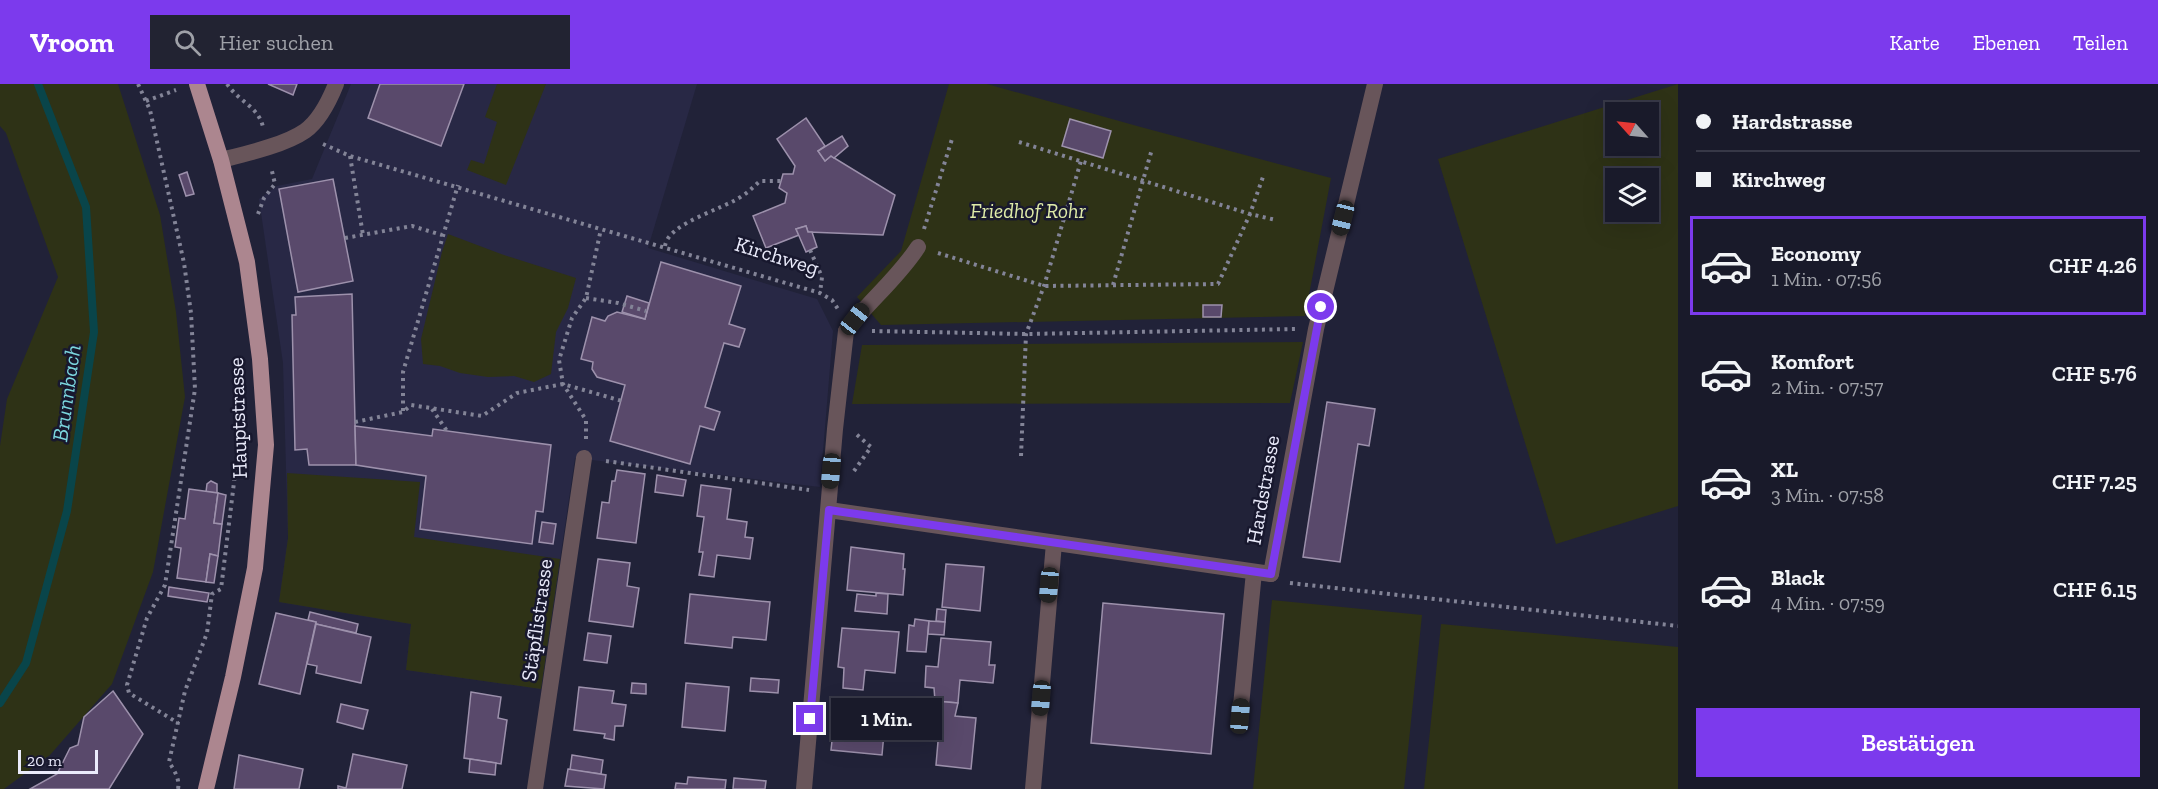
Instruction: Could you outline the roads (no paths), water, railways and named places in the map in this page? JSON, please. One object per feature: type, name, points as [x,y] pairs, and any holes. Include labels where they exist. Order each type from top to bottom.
[{"type":"main road","name":"Hauptstrasse","points":[[191,86],[221,160],[246,262],[260,358],[266,445],[255,568],[233,677],[206,789]]},
{"type":"street","points":[[221,160],[268,147],[306,130],[318,117],[336,84]]},
{"type":"street","name":"Hardstrasse","points":[[829,510],[1262,573],[1316,329],[1375,84]]},
{"type":"street","points":[[804,789],[846,331],[864,307],[909,261],[918,247]]},
{"type":"street","name":"Stäpflistrasse","points":[[535,789],[584,458]]},
{"type":"street","points":[[1034,789],[1054,543]]},
{"type":"street","points":[[1240,716],[1262,573]]},
{"type":"waterway","name":"Brunnbach","points":[[0,703],[26,663],[67,511],[94,332],[86,207],[38,84]]},
{"type":"park label","name":"Friedhof Rohr","points":[[1028,211]]}]
